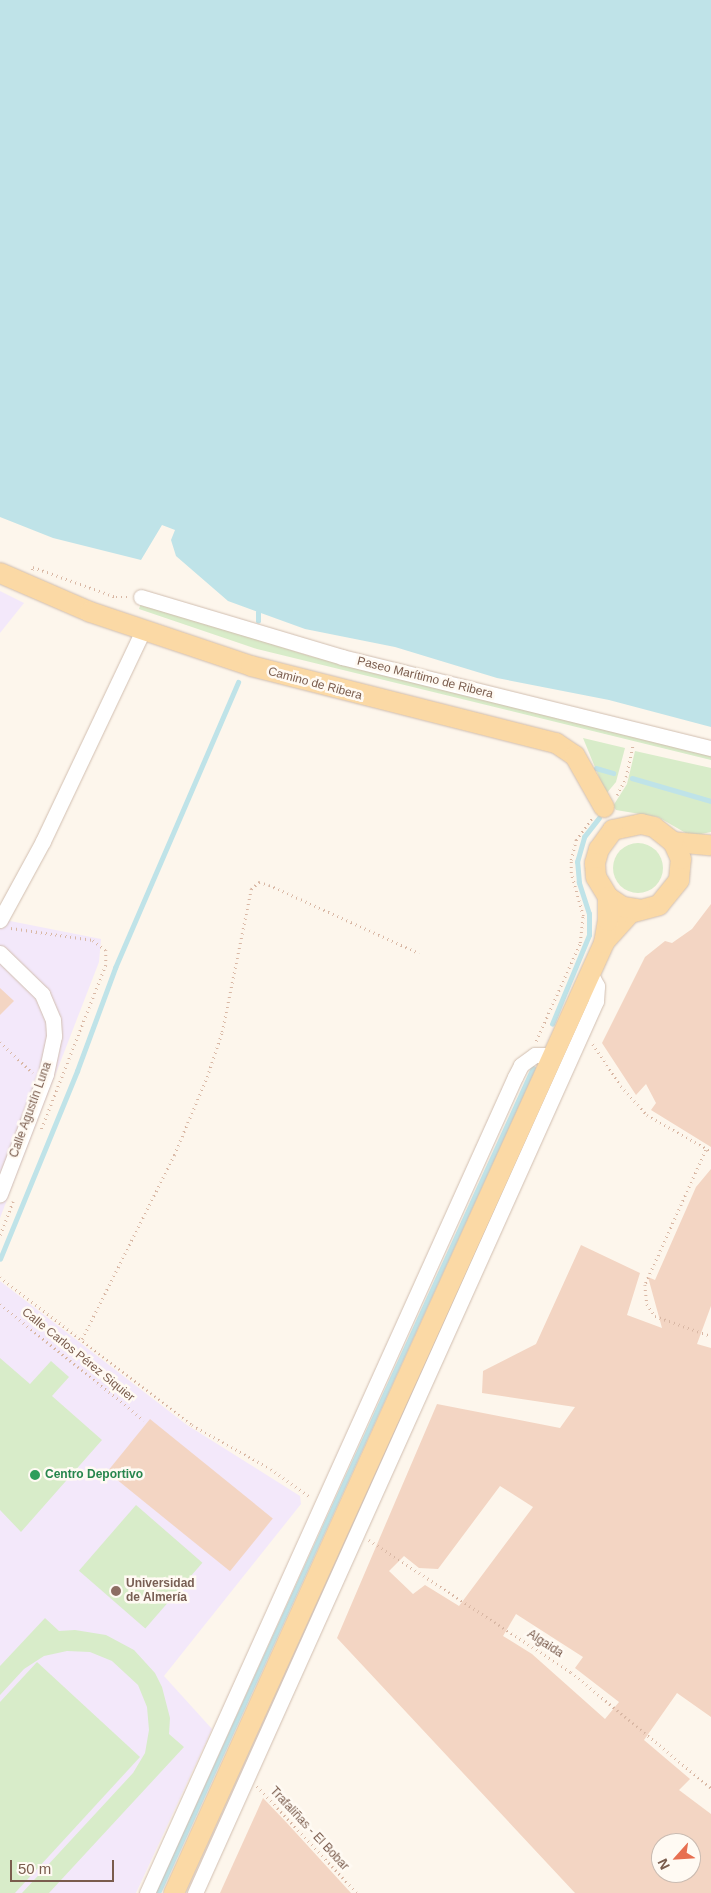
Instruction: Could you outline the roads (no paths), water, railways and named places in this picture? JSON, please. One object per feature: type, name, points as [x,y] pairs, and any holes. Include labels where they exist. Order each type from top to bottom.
[{"type":"main road","name":"Camino de Ribera","points":[[0,573],[90,612],[260,669],[556,743],[575,756],[605,809]]},
{"type":"main road","points":[[603,843],[605,809],[630,824]]},
{"type":"main road","points":[[681,869],[673,842],[654,826],[630,824],[613,830],[603,843],[595,863],[596,876],[608,897],[623,907],[638,909],[659,905],[666,899],[676,887],[681,869],[694,855],[711,846]]},
{"type":"main road","points":[[673,842],[711,846]]},
{"type":"main road","points":[[604,943],[608,922],[608,897]]},
{"type":"main road","points":[[174,1893],[604,943],[623,918],[638,909]]},
{"type":"street","name":"Paseo Marítimo de Ribera","points":[[141,597],[342,657],[711,748]]},
{"type":"street","points":[[0,920],[44,841],[143,630]]},
{"type":"street","name":"Calle Agustín Luna","points":[[0,953],[42,994],[53,1020],[52,1052],[36,1102],[0,1194]]},
{"type":"street","points":[[195,1893],[596,1001],[597,986],[590,973]]},
{"type":"street","points":[[147,1893],[515,1077],[521,1065],[535,1055],[553,1055]]},
{"type":"water","points":[[0,0],[711,0],[711,727],[609,700],[497,678],[395,647],[305,629],[228,601],[176,556],[171,540],[175,530],[162,525],[141,560],[53,538],[0,517]]},
{"type":"waterway","points":[[258,612],[258,621]]},
{"type":"waterway","points":[[0,1259],[77,1071],[115,968],[238,682]]},
{"type":"waterway","points":[[596,768],[613,773]]},
{"type":"waterway","points":[[632,778],[711,801]]},
{"type":"waterway","points":[[552,1024],[589,935],[589,914],[579,883],[577,862],[584,837],[599,818]]},
{"type":"waterway","points":[[158,1893],[533,1068]]},
{"type":"place","name":"Centro Deportivo","points":[[35,1475]]},
{"type":"place","name":"Universidad de Almería","points":[[116,1591]]}]
